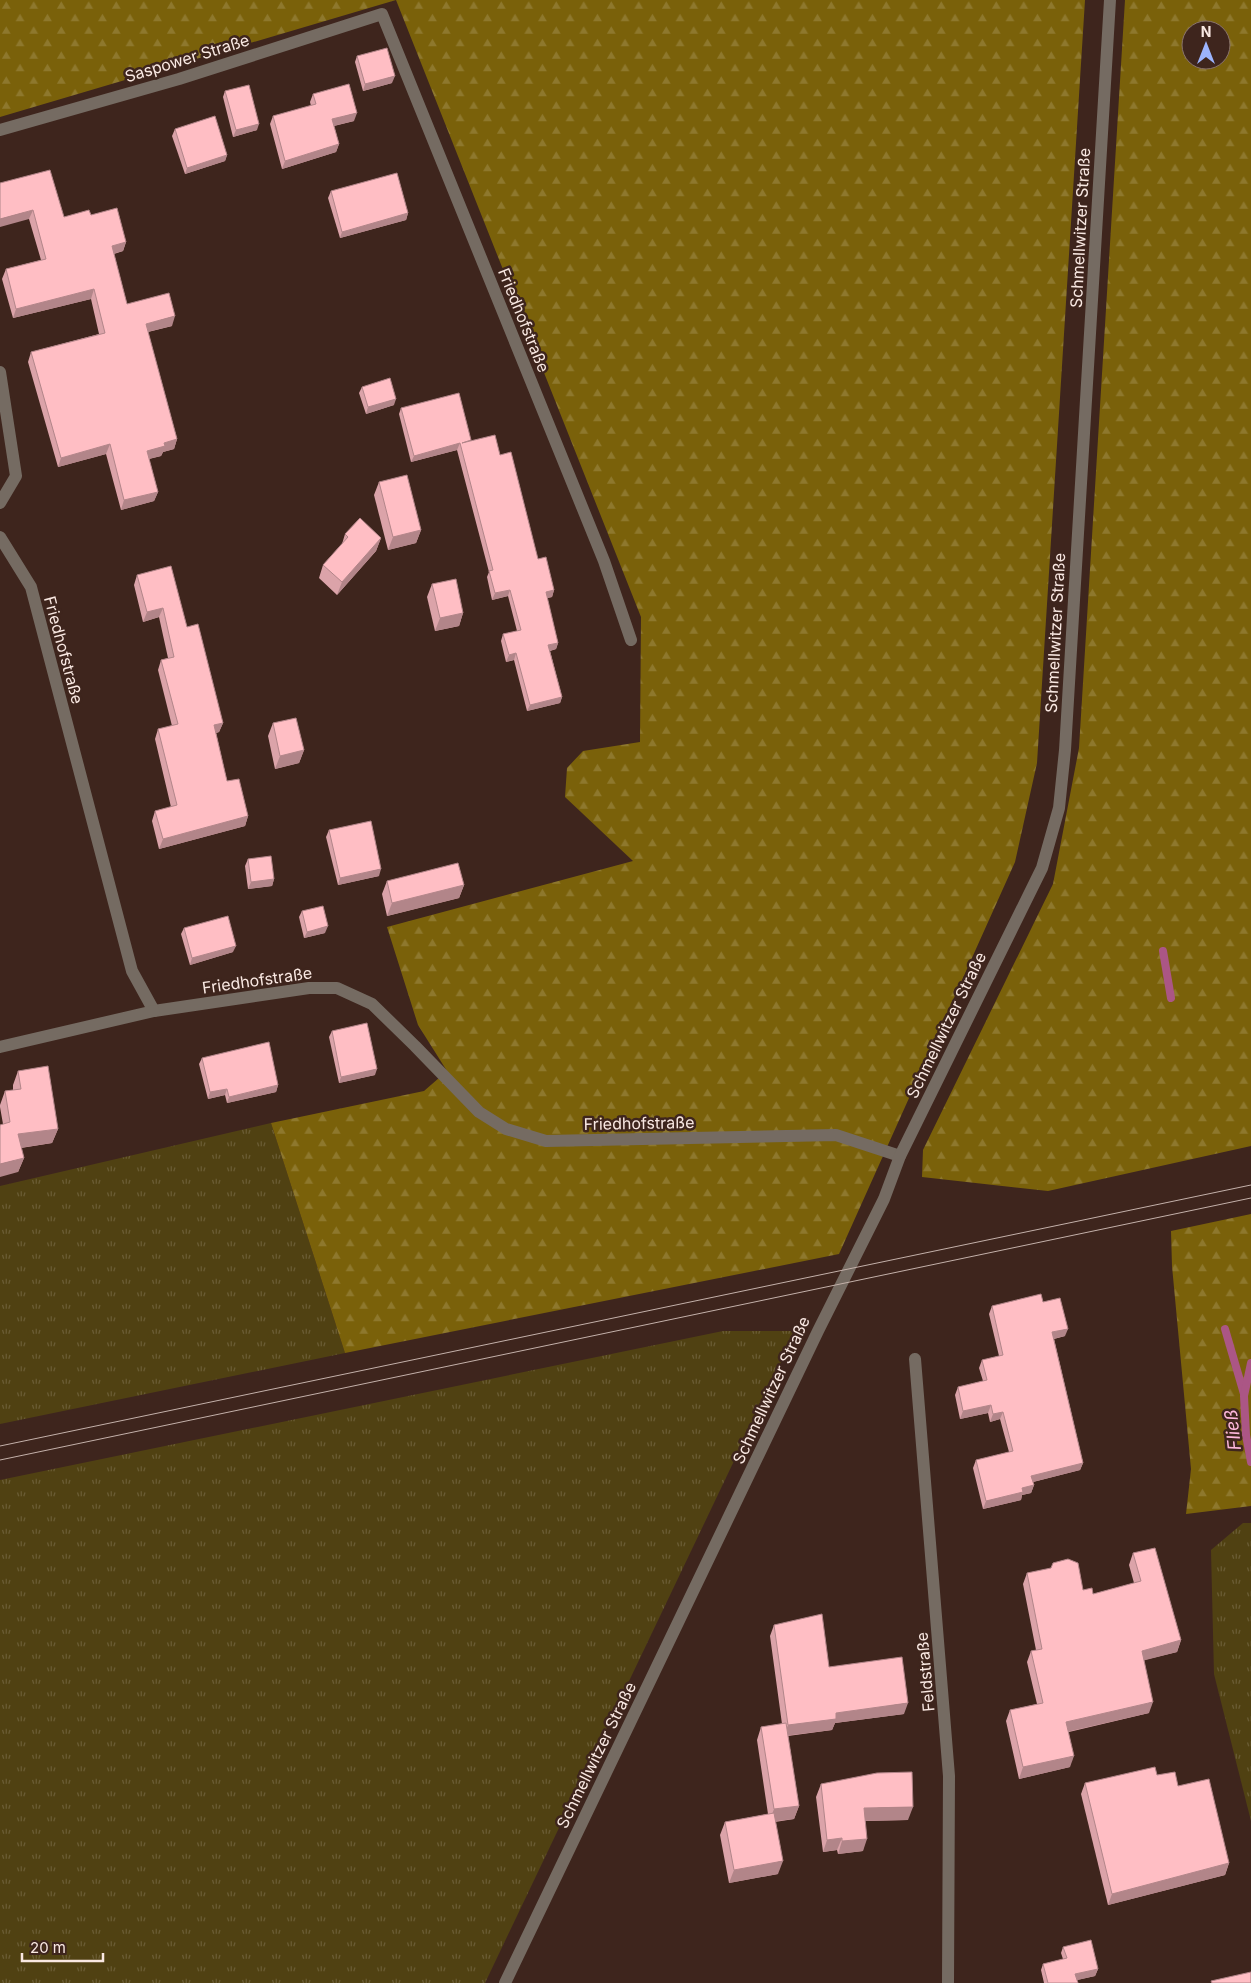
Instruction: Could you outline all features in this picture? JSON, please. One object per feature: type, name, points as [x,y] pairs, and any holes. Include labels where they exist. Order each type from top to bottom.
[{"type":"street","name":"Schmellwitzer Straße","points":[[505,1983],[821,1323],[884,1199],[900,1156],[1042,868],[1059,808],[1065,750],[1110,0]]},
{"type":"street","name":"Friedhofstraße","points":[[382,14],[604,561],[631,640]]},
{"type":"street","name":"Saspower Straße","points":[[0,130],[179,79],[382,14]]},
{"type":"street","points":[[0,372],[16,476],[0,503]]},
{"type":"street","name":"Friedhofstraße","points":[[0,537],[31,587],[132,971],[154,1011],[310,988],[337,988],[372,1004],[479,1112],[506,1129],[546,1141],[836,1135],[900,1156]]},
{"type":"street","points":[[0,1047],[154,1011]]},
{"type":"street","name":"Feldstraße","points":[[915,1358],[949,1776],[948,1983]]},
{"type":"green space","points":[[0,0],[396,0],[0,117]]},
{"type":"green space","points":[[396,0],[1085,0],[1037,763],[1015,862],[839,1254],[345,1353],[271,1123],[424,1091],[447,1071],[418,1025],[387,927],[633,861],[565,797],[567,768],[583,751],[640,742],[641,617]]},
{"type":"green space","points":[[1125,0],[1251,0],[1251,1146],[1048,1191],[922,1177],[923,1150],[1053,884],[1079,748]]},
{"type":"green space","points":[[271,1123],[345,1353],[0,1424],[0,1186]]},
{"type":"green space","points":[[1251,1214],[1251,1506],[1186,1514],[1191,1469],[1172,1266],[1171,1231]]},
{"type":"green space","points":[[723,1331],[796,1331],[485,1983],[0,1983],[0,1480]]},
{"type":"green space","points":[[1243,1523],[1251,1523],[1251,1821],[1214,1674],[1211,1550]]},
{"type":"building","points":[[387,48],[395,76],[365,84],[357,56]]},
{"type":"building","points":[[349,84],[357,113],[332,119],[339,144],[285,161],[273,116],[316,104],[313,94]]},
{"type":"building","points":[[249,85],[259,124],[236,130],[225,91]]},
{"type":"building","points":[[215,116],[227,155],[187,168],[175,129]]},
{"type":"building","points":[[50,170],[64,217],[89,210],[91,215],[117,208],[126,242],[112,246],[127,304],[169,293],[175,316],[146,324],[177,439],[164,443],[165,446],[147,451],[158,492],[124,500],[110,444],[61,458],[31,352],[105,333],[94,289],[16,309],[6,269],[46,259],[33,210],[0,219],[0,183]]},
{"type":"building","points":[[397,173],[408,213],[342,232],[331,191]]},
{"type":"building","points":[[390,378],[396,399],[368,407],[362,387]]},
{"type":"building","points":[[459,393],[471,440],[462,443],[495,435],[500,455],[511,452],[538,559],[546,557],[554,590],[546,592],[558,643],[548,645],[562,697],[530,705],[516,653],[509,655],[503,634],[521,630],[510,590],[495,593],[489,571],[493,570],[460,443],[414,456],[401,408]]},
{"type":"building","points":[[407,475],[421,530],[393,537],[379,482]]},
{"type":"building","points":[[360,518],[381,538],[342,582],[323,565],[348,537],[345,534]]},
{"type":"building","points":[[171,566],[187,627],[198,624],[223,723],[214,725],[227,781],[239,779],[248,816],[163,839],[155,811],[177,805],[158,729],[178,724],[161,660],[174,657],[163,608],[147,612],[137,575]]},
{"type":"building","points":[[456,579],[463,613],[440,618],[432,584]]},
{"type":"building","points":[[296,718],[304,750],[280,756],[273,723]]},
{"type":"building","points":[[371,821],[381,869],[340,878],[329,830]]},
{"type":"building","points":[[271,856],[274,879],[251,882],[248,859]]},
{"type":"building","points":[[458,863],[464,885],[392,903],[387,881]]},
{"type":"building","points":[[323,906],[328,926],[307,932],[302,911]]},
{"type":"building","points":[[228,916],[236,946],[192,958],[184,928]]},
{"type":"building","points":[[367,1023],[377,1069],[341,1077],[332,1031]]},
{"type":"building","points":[[269,1042],[278,1085],[229,1097],[227,1089],[210,1092],[202,1058]]},
{"type":"building","points":[[48,1066],[58,1129],[18,1134],[24,1158],[0,1164],[0,1125],[10,1122],[5,1091],[21,1089],[18,1071]]},
{"type":"building","points":[[1041,1294],[1043,1302],[1060,1298],[1068,1329],[1052,1332],[1083,1463],[1031,1476],[1034,1485],[1022,1488],[1023,1492],[986,1501],[976,1460],[1013,1451],[1003,1412],[993,1414],[991,1405],[963,1411],[958,1387],[987,1380],[982,1360],[1003,1355],[992,1306]]},
{"type":"building","points":[[1155,1548],[1181,1640],[1142,1651],[1153,1702],[1066,1722],[1074,1756],[1023,1767],[1010,1710],[1043,1703],[1031,1651],[1042,1649],[1027,1573],[1051,1568],[1053,1563],[1068,1559],[1078,1563],[1083,1590],[1092,1588],[1093,1594],[1141,1581],[1133,1553]]},
{"type":"building","points":[[822,1614],[829,1667],[902,1657],[908,1703],[836,1713],[836,1719],[788,1725],[774,1625]]},
{"type":"building","points":[[786,1723],[799,1806],[774,1809],[761,1727]]},
{"type":"building","points":[[1155,1767],[1157,1775],[1175,1772],[1178,1786],[1209,1779],[1229,1863],[1112,1894],[1085,1783]]},
{"type":"building","points":[[912,1772],[913,1807],[864,1808],[867,1839],[842,1841],[842,1838],[827,1840],[821,1784],[877,1773]]},
{"type":"building","points":[[774,1813],[783,1861],[734,1870],[725,1822]]},
{"type":"building","points":[[1091,1940],[1098,1969],[1075,1974],[1078,1983],[1048,1983],[1043,1964],[1067,1958],[1063,1947]]},
{"type":"building","points":[[1251,1972],[1251,1983],[1212,1983],[1211,1981]]},
{"type":"waterway","name":"Fließ","points":[[1163,951],[1171,998]]},
{"type":"waterway","name":"Fließ","points":[[1225,1329],[1244,1394]]},
{"type":"waterway","name":"Fließ","points":[[1251,1363],[1244,1396],[1246,1435],[1251,1462]]},
{"type":"tram line","points":[[0,1446],[1251,1185]]},
{"type":"tram line","points":[[0,1460],[1251,1198]]}]
